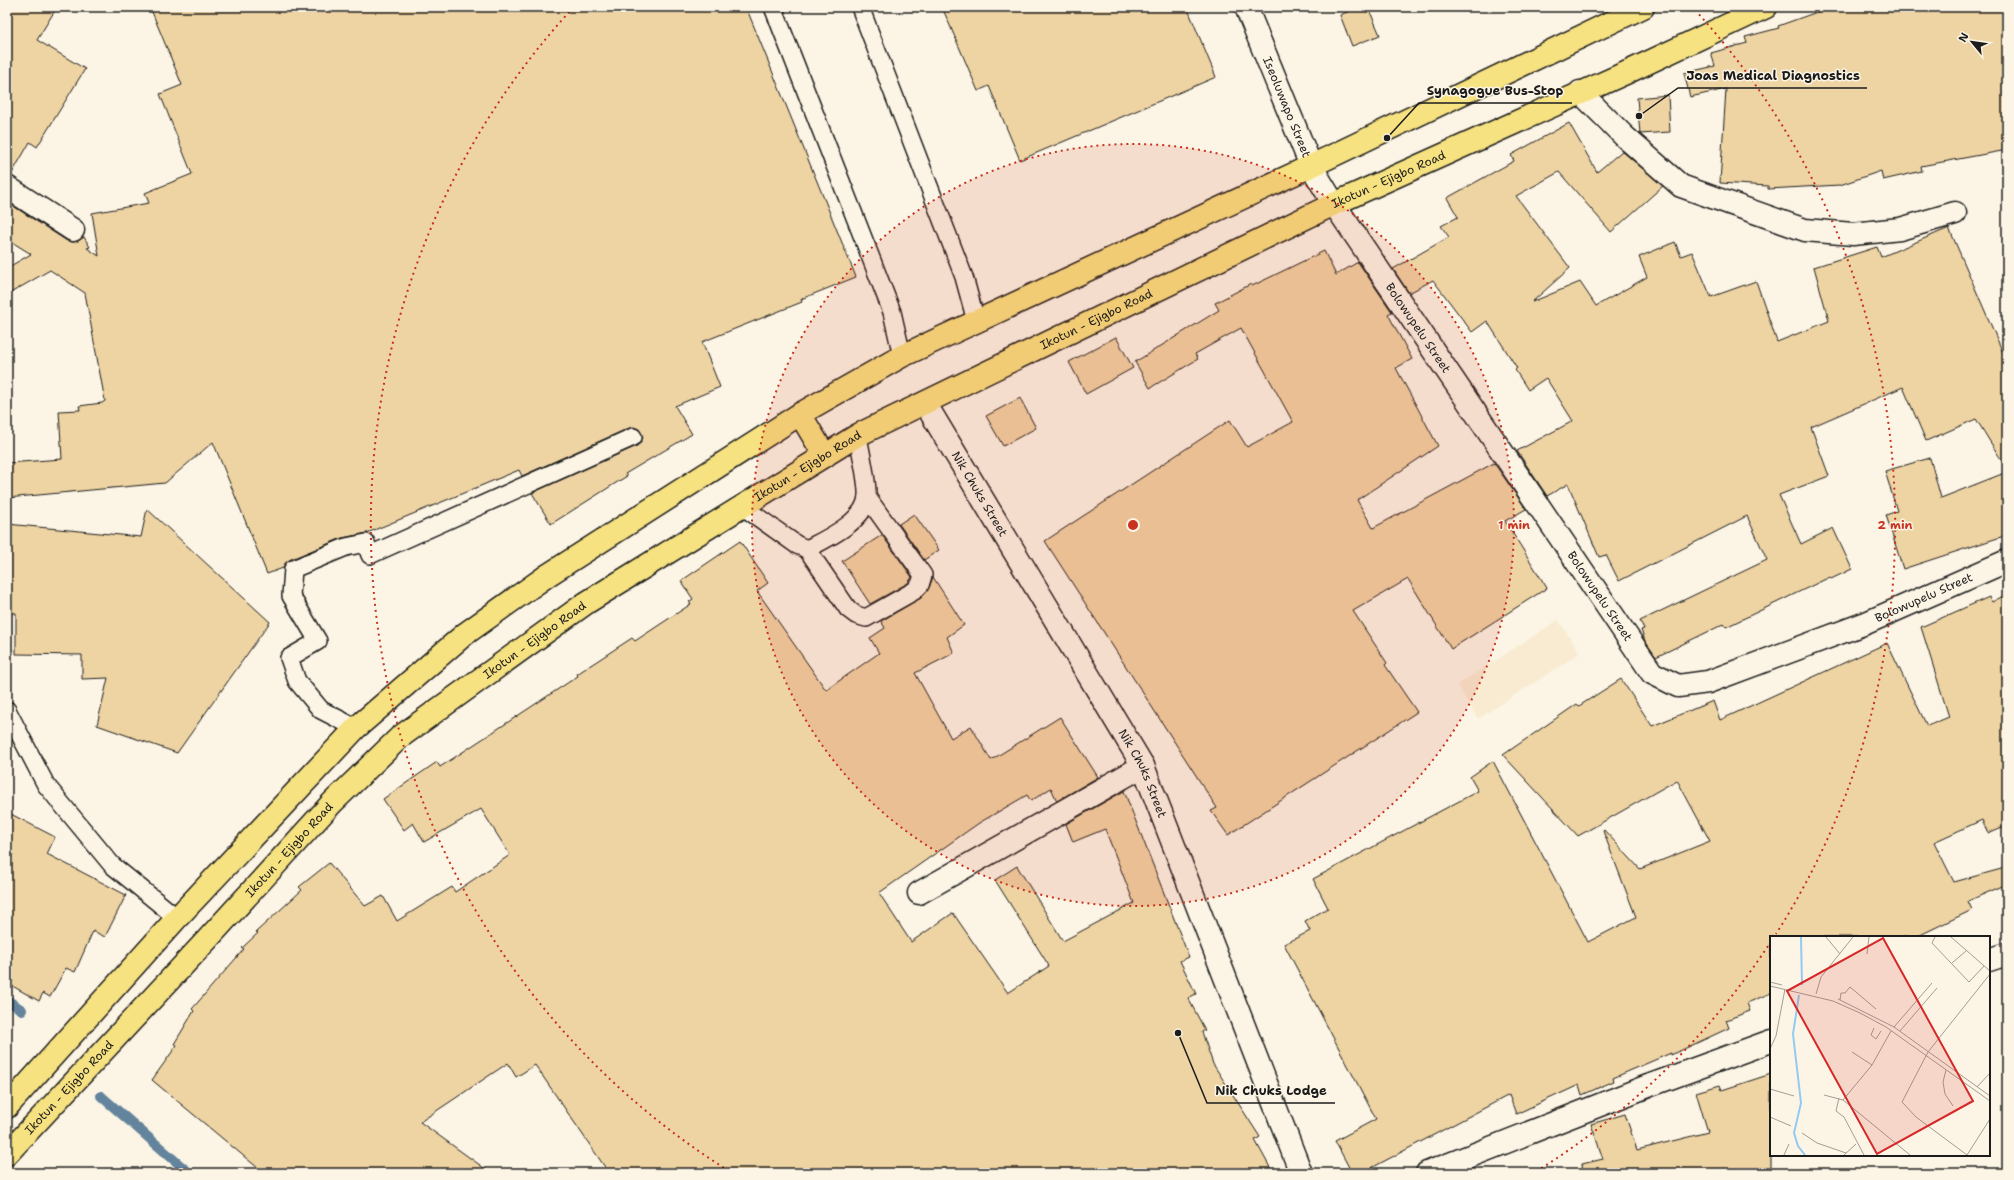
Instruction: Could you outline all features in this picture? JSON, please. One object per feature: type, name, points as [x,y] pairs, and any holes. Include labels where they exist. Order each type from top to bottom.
[{"type":"main road","points":[[7,1107],[177,918],[356,728],[466,634],[548,575],[800,414],[902,356],[1311,166],[1643,7]]},
{"type":"main road","name":"Ikotun - Ejigbo Road","points":[[7,1154],[205,942],[332,803],[400,737],[586,603],[858,435],[1334,204],[1766,7]]},
{"type":"main road","points":[[800,414],[825,456]]},
{"type":"street","name":"Iseoluwapo Street","points":[[1246,7],[1311,166],[1334,204]]},
{"type":"street","points":[[1580,92],[1625,137],[1681,186],[1805,230],[1853,234],[1900,229],[1955,213]]},
{"type":"street","points":[[7,187],[73,230]]},
{"type":"street","name":"Bolowupelu Street","points":[[1334,204],[1652,673],[1678,686],[1708,682],[1866,623],[2007,562]]},
{"type":"street","name":"Nik Chuks Street","points":[[924,403],[1143,766],[1301,1173]]},
{"type":"street","points":[[919,893],[1143,766]]},
{"type":"street","points":[[1990,960],[2007,954]]},
{"type":"street","points":[[1427,1173],[1648,1086],[1770,1041]]},
{"type":"lane","points":[[773,7],[892,312],[902,356]]},
{"type":"lane","points":[[860,7],[964,277],[976,321]]},
{"type":"lane","points":[[742,506],[797,545],[807,549],[848,609],[856,615],[866,618],[914,591],[920,584],[923,575],[868,497],[858,435]]},
{"type":"lane","points":[[356,728],[321,710],[297,681],[289,658],[318,641],[291,596],[293,569],[346,547],[366,543],[370,555],[633,437]]},
{"type":"lane","points":[[807,549],[848,526],[860,512],[868,497]]},
{"type":"lane","points":[[7,710],[46,785],[112,866],[177,918]]},
{"type":"shaded area","points":[[1558,620],[1580,653],[1478,719],[1457,685]]},
{"type":"building","points":[[7,7],[57,7],[37,40],[85,69],[37,147],[30,142],[11,175],[7,175]]},
{"type":"building","points":[[150,7],[746,7],[856,277],[801,299],[802,302],[702,342],[720,387],[675,406],[692,434],[625,474],[627,476],[551,524],[532,493],[637,446],[643,438],[639,429],[634,427],[629,428],[522,476],[519,470],[367,533],[342,538],[289,560],[283,568],[267,574],[213,442],[165,483],[7,498],[7,463],[62,459],[59,411],[80,410],[79,406],[102,403],[105,401],[85,293],[50,270],[7,295],[7,268],[31,254],[7,239],[7,202],[67,241],[78,241],[84,237],[90,247],[87,248],[99,256],[92,213],[149,203],[145,193],[192,174],[160,94],[182,85]]},
{"type":"building","points":[[942,7],[1187,7],[1216,77],[1020,160],[989,86],[978,91]]},
{"type":"building","points":[[1359,7],[1368,7],[1380,35],[1352,46],[1340,15]]},
{"type":"building","points":[[1831,7],[2007,7],[2007,150],[1921,166],[1922,171],[1883,180],[1881,171],[1840,185],[1768,189],[1768,186],[1720,183],[1726,89],[1690,97],[1684,73],[1715,66],[1711,53],[1747,43],[1745,37],[1779,28],[1778,26]]},
{"type":"building","points":[[1668,95],[1670,132],[1640,134],[1637,98]]},
{"type":"building","points":[[1569,123],[1597,172],[1622,151],[1663,186],[1611,232],[1559,172],[1516,196],[1570,268],[1532,302],[1580,282],[1596,306],[1647,277],[1639,257],[1675,242],[1681,256],[1692,252],[1711,297],[1756,281],[1777,342],[1829,321],[1814,267],[1877,247],[1881,257],[1949,228],[2007,362],[2007,469],[1976,419],[1926,441],[1903,387],[1811,427],[1829,476],[1779,495],[1801,544],[1833,528],[1852,569],[1831,579],[1830,577],[1726,627],[1724,624],[1656,657],[1645,641],[1641,630],[1644,629],[1640,621],[1767,560],[1747,516],[1619,581],[1606,555],[1599,557],[1568,484],[1547,496],[1517,451],[1573,421],[1546,378],[1528,390],[1515,370],[1517,368],[1487,321],[1472,332],[1433,280],[1409,293],[1393,269],[1449,237],[1441,226],[1458,217],[1447,198],[1514,161],[1511,155]]},
{"type":"building","points":[[1324,251],[1336,275],[1358,262],[1392,312],[1388,314],[1412,359],[1396,368],[1438,446],[1357,500],[1373,528],[1494,463],[1526,509],[1505,521],[1547,588],[1451,649],[1408,579],[1353,611],[1387,663],[1385,665],[1417,712],[1228,835],[1211,811],[1217,808],[1045,541],[1230,420],[1247,447],[1293,422],[1241,328],[1195,354],[1198,359],[1150,388],[1135,362],[1219,310],[1215,303],[1251,284],[1252,286]]},
{"type":"building","points":[[1116,337],[1133,368],[1086,394],[1069,362]]},
{"type":"building","points":[[1020,398],[1036,428],[1003,446],[986,416]]},
{"type":"building","points":[[1930,458],[1941,498],[2007,472],[2007,535],[1903,569],[1886,515],[1897,511],[1885,471]]},
{"type":"building","points":[[147,509],[270,622],[177,753],[97,725],[108,678],[82,679],[82,655],[16,654],[16,613],[7,613],[7,524],[141,537]]},
{"type":"building","points":[[914,514],[939,550],[924,560],[899,524]]},
{"type":"building","points":[[882,535],[912,577],[908,583],[870,604],[842,561]]},
{"type":"building","points":[[740,541],[768,583],[757,591],[826,690],[879,653],[870,638],[885,628],[881,621],[921,598],[929,588],[933,577],[964,625],[947,637],[954,653],[915,673],[951,738],[971,726],[991,760],[1060,717],[1098,777],[1057,801],[1051,788],[1031,801],[1027,795],[979,823],[879,893],[911,942],[953,913],[1008,993],[1049,966],[995,880],[1017,866],[1063,941],[1134,903],[1105,829],[1073,842],[1066,824],[1124,791],[1189,957],[1180,961],[1196,994],[1188,998],[1205,1030],[1202,1032],[1213,1064],[1260,1137],[1255,1140],[1273,1173],[609,1173],[535,1065],[516,1077],[508,1063],[420,1122],[491,1173],[264,1173],[152,1080],[177,1045],[174,1044],[194,1011],[192,1009],[244,949],[242,948],[258,933],[256,932],[302,890],[299,887],[329,863],[365,906],[383,896],[397,921],[452,887],[455,892],[510,855],[481,809],[424,842],[413,823],[404,830],[383,799],[437,762],[440,767],[578,676],[577,674],[632,638],[635,641],[691,604],[689,602],[693,599],[681,581]]},
{"type":"building","points":[[2007,594],[2007,825],[1988,833],[1982,820],[1934,842],[1954,882],[2005,868],[2007,884],[1968,901],[1972,910],[1918,936],[1770,936],[1770,993],[1747,1003],[1750,1011],[1726,1020],[1729,1028],[1671,1055],[1671,1053],[1613,1078],[1614,1081],[1582,1095],[1579,1085],[1516,1114],[1509,1095],[1362,1173],[1352,1173],[1335,1141],[1376,1119],[1284,944],[1310,931],[1305,921],[1328,908],[1313,879],[1478,791],[1470,777],[1493,761],[1588,942],[1636,917],[1603,831],[1604,830],[1640,869],[1710,841],[1677,780],[1578,836],[1503,755],[1577,704],[1579,706],[1621,679],[1652,726],[1713,701],[1720,720],[1887,643],[1927,726],[1949,717],[1921,627],[1989,597],[1992,602]]},
{"type":"building","points":[[7,812],[55,837],[47,854],[126,895],[105,937],[93,931],[75,972],[66,968],[50,997],[43,993],[39,1001],[7,983]]},
{"type":"building","points":[[1770,1074],[1771,1173],[1583,1173],[1582,1164],[1603,1159],[1591,1124],[1625,1114],[1637,1150],[1708,1132],[1696,1092],[1720,1085],[1722,1090]]},
{"type":"waterway","points":[[7,1000],[22,1010]]},
{"type":"waterway","points":[[101,1096],[189,1173]]},
{"type":"place","name":"Joas Medical Diagnostics","points":[[1639,116]]},
{"type":"place","name":"Synagogue Bus-Stop","points":[[1387,138]]},
{"type":"place","name":"Nik Chuks Lodge","points":[[1178,1033]]}]
